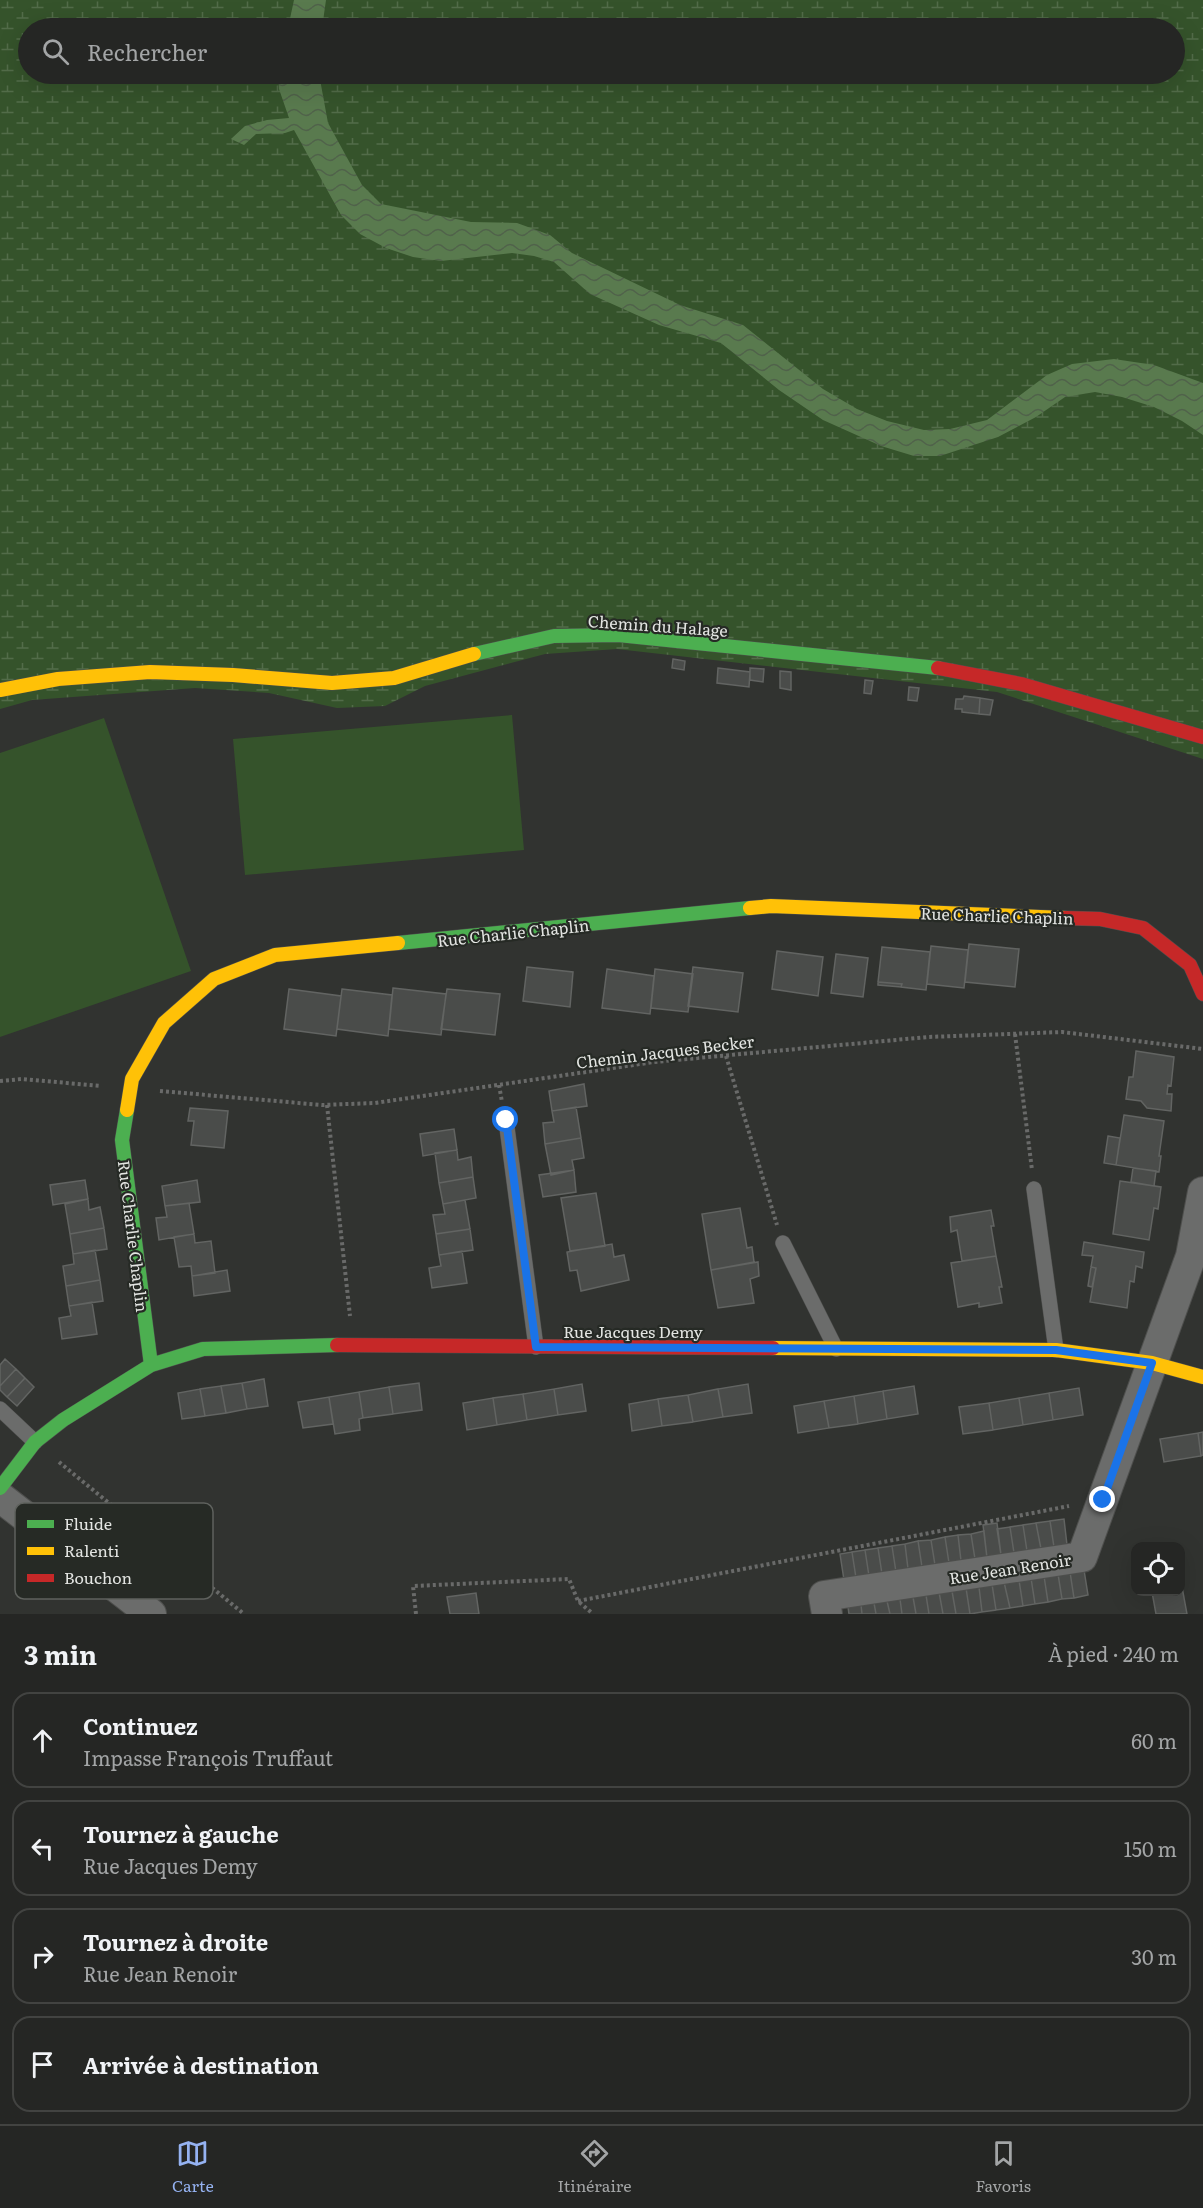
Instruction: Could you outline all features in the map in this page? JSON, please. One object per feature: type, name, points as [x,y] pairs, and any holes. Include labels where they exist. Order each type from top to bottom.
[{"type":"street","name":"Chemin du Halage","points":[[0,690],[58,679],[150,672],[233,675],[332,683],[352,682],[394,678],[487,650],[554,636],[618,635],[944,669],[1021,684],[1203,737]]},
{"type":"street","name":"Rue Charlie Chaplin","points":[[151,1365],[122,1140],[132,1079],[164,1023],[214,979],[275,955],[771,906],[1100,919],[1143,928],[1196,958],[1203,994]]},
{"type":"street","points":[[1152,1363],[1191,1256],[1203,1192]]},
{"type":"street","name":"Rue Jacques Demy","points":[[0,1488],[35,1442],[63,1420],[151,1365],[203,1348],[354,1345],[1056,1350],[1152,1363],[1203,1377]]},
{"type":"street","name":"Rue Jean Renoir","points":[[827,1614],[824,1596],[1082,1557],[1152,1363]]},
{"type":"street","points":[[0,1497],[15,1509]]},
{"type":"street","points":[[132,1599],[151,1614]]},
{"type":"lane","points":[[506,1120],[536,1347]]},
{"type":"lane","points":[[1034,1189],[1056,1350]]},
{"type":"lane","points":[[783,1243],[836,1348]]},
{"type":"lane","points":[[0,1409],[35,1442]]},
{"type":"path","name":"Chemin Jacques Becker","points":[[0,1080],[22,1079],[327,1105],[375,1103],[654,1062],[928,1037],[1062,1032],[1203,1049]]},
{"type":"path","points":[[1015,1034],[1034,1189]]},
{"type":"path","points":[[726,1056],[783,1243]]},
{"type":"path","points":[[327,1105],[354,1345]]},
{"type":"path","points":[[35,1442],[109,1503]]},
{"type":"path","points":[[578,1601],[1103,1500]]},
{"type":"path","points":[[416,1614],[413,1586],[569,1579],[578,1601],[593,1614]]},
{"type":"path","points":[[213,1588],[244,1614]]},
{"type":"green space","points":[[0,0],[1203,0],[1203,759],[997,692],[617,649],[545,654],[425,686],[385,706],[337,708],[269,693],[195,688],[32,700],[0,709]]},
{"type":"green space","points":[[512,715],[524,850],[245,875],[233,739]]},
{"type":"green space","points":[[104,718],[191,971],[0,1037],[0,753]]},
{"type":"water","points":[[294,0],[326,0],[323,18],[290,18]]},
{"type":"water","points":[[279,84],[321,84],[328,123],[362,185],[381,204],[471,222],[517,223],[550,235],[572,253],[680,305],[743,325],[823,389],[857,409],[887,421],[924,430],[950,429],[987,420],[1047,375],[1072,364],[1114,359],[1154,365],[1203,383],[1203,435],[1154,407],[1122,397],[1095,392],[1065,397],[1036,417],[998,437],[940,456],[914,456],[881,446],[823,420],[779,390],[721,343],[659,325],[590,294],[554,262],[512,253],[441,261],[413,257],[386,248],[360,234],[341,215],[294,130],[285,133],[256,134],[244,145],[231,139],[245,126],[267,120],[289,118]]},
{"type":"building","points":[[673,659],[685,661],[684,670],[672,668]]},
{"type":"building","points":[[718,668],[750,672],[749,687],[717,683]]},
{"type":"building","points":[[750,668],[764,669],[763,682],[750,680]]},
{"type":"building","points":[[780,671],[791,672],[791,690],[780,688]]},
{"type":"building","points":[[865,680],[873,681],[871,694],[864,693]]},
{"type":"building","points":[[909,687],[919,688],[917,701],[908,700]]},
{"type":"building","points":[[964,696],[980,698],[979,714],[955,709],[956,699],[963,699]]},
{"type":"building","points":[[980,698],[993,700],[990,715],[979,714]]},
{"type":"building","points":[[969,944],[1019,949],[1015,987],[965,982]]},
{"type":"building","points":[[931,946],[968,950],[964,988],[927,984]]},
{"type":"building","points":[[882,947],[930,952],[926,990],[901,987],[902,984],[878,982]]},
{"type":"building","points":[[777,951],[823,957],[818,996],[772,989]]},
{"type":"building","points":[[836,954],[868,958],[863,997],[831,993]]},
{"type":"building","points":[[527,967],[573,972],[570,1007],[523,1001]]},
{"type":"building","points":[[693,967],[743,973],[738,1012],[688,1006]]},
{"type":"building","points":[[607,969],[654,976],[650,1014],[602,1008]]},
{"type":"building","points":[[655,969],[693,974],[688,1012],[651,1008]]},
{"type":"building","points":[[878,982],[902,984],[901,987],[878,985]]},
{"type":"building","points":[[393,988],[446,994],[441,1035],[389,1029]]},
{"type":"building","points":[[289,989],[341,996],[336,1036],[284,1029]]},
{"type":"building","points":[[342,989],[392,995],[388,1036],[337,1029]]},
{"type":"building","points":[[447,989],[500,994],[495,1035],[441,1029]]},
{"type":"building","points":[[1136,1051],[1174,1057],[1171,1086],[1168,1085],[1167,1094],[1172,1094],[1171,1111],[1147,1108],[1141,1101],[1126,1099],[1129,1077],[1133,1077]]},
{"type":"building","points":[[584,1084],[587,1106],[552,1111],[549,1091]]},
{"type":"building","points":[[576,1107],[581,1138],[545,1144],[543,1123],[554,1122],[552,1111]]},
{"type":"building","points":[[190,1108],[228,1111],[224,1148],[191,1145],[194,1121],[188,1121]]},
{"type":"building","points":[[1124,1115],[1164,1121],[1159,1172],[1116,1165]]},
{"type":"building","points":[[454,1129],[457,1150],[423,1156],[420,1134]]},
{"type":"building","points":[[1108,1136],[1120,1138],[1116,1165],[1104,1163]]},
{"type":"building","points":[[581,1138],[584,1158],[572,1160],[574,1170],[551,1175],[545,1144]]},
{"type":"building","points":[[457,1150],[458,1160],[471,1157],[473,1177],[439,1183],[435,1153]]},
{"type":"building","points":[[1133,1168],[1156,1171],[1154,1186],[1131,1182]]},
{"type":"building","points":[[574,1170],[576,1192],[543,1197],[539,1175]]},
{"type":"building","points":[[473,1177],[476,1198],[443,1204],[439,1183]]},
{"type":"building","points":[[85,1180],[88,1199],[53,1205],[50,1185]]},
{"type":"building","points":[[197,1180],[200,1202],[165,1206],[162,1186]]},
{"type":"building","points":[[1120,1181],[1161,1187],[1158,1209],[1154,1208],[1149,1240],[1113,1234]]},
{"type":"building","points":[[596,1193],[605,1246],[570,1251],[561,1198]]},
{"type":"building","points":[[88,1199],[89,1210],[100,1207],[104,1228],[70,1234],[65,1204]]},
{"type":"building","points":[[465,1200],[470,1229],[436,1234],[433,1215],[445,1214],[443,1204]]},
{"type":"building","points":[[189,1203],[194,1234],[159,1240],[156,1218],[167,1217],[165,1206]]},
{"type":"building","points":[[740,1208],[747,1248],[752,1247],[754,1262],[711,1270],[702,1214]]},
{"type":"building","points":[[991,1210],[996,1256],[962,1261],[957,1230],[951,1232],[950,1217]]},
{"type":"building","points":[[104,1228],[107,1249],[73,1254],[70,1234]]},
{"type":"building","points":[[470,1229],[473,1250],[439,1255],[436,1234]]},
{"type":"building","points":[[194,1234],[195,1243],[211,1241],[215,1273],[192,1276],[191,1266],[179,1267],[174,1237]]},
{"type":"building","points":[[1084,1242],[1144,1252],[1142,1268],[1136,1266],[1134,1282],[1130,1281],[1127,1308],[1090,1302],[1096,1268],[1091,1267],[1093,1256],[1082,1255]]},
{"type":"building","points":[[612,1244],[614,1257],[624,1255],[629,1280],[581,1291],[577,1270],[570,1271],[567,1252]]},
{"type":"building","points":[[95,1250],[100,1280],[66,1286],[63,1266],[74,1264],[73,1254]]},
{"type":"building","points":[[462,1251],[467,1283],[432,1288],[429,1268],[441,1266],[439,1255]]},
{"type":"building","points":[[996,1256],[1002,1287],[999,1287],[1002,1303],[979,1307],[979,1303],[958,1307],[951,1263]]},
{"type":"building","points":[[758,1262],[759,1276],[750,1279],[754,1303],[718,1308],[711,1270]]},
{"type":"building","points":[[1091,1267],[1096,1268],[1092,1287],[1088,1286]]},
{"type":"building","points":[[227,1270],[230,1291],[194,1296],[192,1276]]},
{"type":"building","points":[[100,1280],[103,1301],[69,1306],[66,1286]]},
{"type":"building","points":[[92,1302],[97,1334],[62,1339],[59,1318],[71,1316],[69,1306]]},
{"type":"building","points":[[5,1359],[16,1369],[0,1386],[0,1365]]},
{"type":"building","points":[[16,1369],[25,1378],[7,1397],[0,1390],[0,1386]]},
{"type":"building","points":[[25,1378],[34,1387],[17,1406],[7,1397]]},
{"type":"building","points":[[264,1379],[268,1406],[247,1409],[242,1383]]},
{"type":"building","points":[[242,1383],[247,1409],[226,1413],[221,1386]]},
{"type":"building","points":[[419,1383],[422,1410],[393,1414],[389,1387]]},
{"type":"building","points":[[582,1384],[586,1411],[558,1415],[554,1389]]},
{"type":"building","points":[[748,1384],[752,1413],[723,1417],[718,1389]]},
{"type":"building","points":[[221,1386],[226,1413],[205,1416],[200,1389]]},
{"type":"building","points":[[914,1386],[918,1414],[887,1419],[883,1391]]},
{"type":"building","points":[[389,1387],[393,1414],[363,1418],[359,1392]]},
{"type":"building","points":[[1079,1388],[1083,1415],[1053,1420],[1049,1393]]},
{"type":"building","points":[[200,1389],[205,1416],[182,1419],[178,1393]]},
{"type":"building","points":[[554,1389],[558,1415],[527,1420],[523,1394]]},
{"type":"building","points":[[718,1389],[723,1417],[693,1422],[688,1395]]},
{"type":"building","points":[[883,1391],[887,1419],[858,1424],[854,1396]]},
{"type":"building","points":[[359,1392],[363,1418],[359,1419],[360,1430],[335,1434],[329,1397]]},
{"type":"building","points":[[1049,1393],[1053,1420],[1023,1425],[1019,1398]]},
{"type":"building","points":[[523,1394],[527,1420],[497,1425],[493,1398]]},
{"type":"building","points":[[688,1395],[693,1422],[662,1426],[658,1399]]},
{"type":"building","points":[[854,1396],[858,1424],[829,1428],[824,1401]]},
{"type":"building","points":[[329,1397],[333,1424],[303,1428],[298,1402]]},
{"type":"building","points":[[493,1398],[497,1425],[467,1430],[463,1403]]},
{"type":"building","points":[[1019,1398],[1023,1425],[993,1430],[989,1403]]},
{"type":"building","points":[[658,1399],[662,1426],[632,1431],[629,1404]]},
{"type":"building","points":[[824,1401],[829,1428],[798,1433],[794,1406]]},
{"type":"building","points":[[989,1403],[993,1430],[963,1434],[959,1407]]},
{"type":"building","points":[[1203,1432],[1203,1455],[1201,1456],[1198,1433]]},
{"type":"building","points":[[1198,1433],[1201,1456],[1164,1462],[1160,1439]]},
{"type":"building","points":[[1064,1519],[1067,1545],[1054,1547],[1050,1521]]},
{"type":"building","points":[[1050,1521],[1054,1547],[1041,1549],[1036,1523]]},
{"type":"building","points":[[997,1523],[1001,1555],[987,1558],[983,1525]]},
{"type":"building","points":[[1036,1523],[1041,1549],[1027,1551],[1023,1525]]},
{"type":"building","points":[[1023,1525],[1027,1551],[1014,1553],[1010,1527]]},
{"type":"building","points":[[1010,1527],[1014,1553],[1001,1555],[997,1529]]},
{"type":"building","points":[[984,1531],[987,1558],[975,1559],[971,1534]]},
{"type":"building","points":[[971,1534],[975,1559],[961,1561],[958,1535]]},
{"type":"building","points":[[958,1535],[961,1561],[949,1563],[945,1537]]},
{"type":"building","points":[[945,1537],[949,1563],[935,1565],[931,1540]]},
{"type":"building","points":[[931,1540],[935,1565],[922,1567],[918,1541]]},
{"type":"building","points":[[918,1541],[922,1567],[908,1569],[905,1544]]},
{"type":"building","points":[[905,1544],[908,1569],[896,1572],[892,1546]]},
{"type":"building","points":[[892,1546],[896,1572],[882,1574],[878,1548]]},
{"type":"building","points":[[878,1548],[882,1574],[869,1576],[865,1550]]},
{"type":"building","points":[[865,1550],[869,1576],[856,1578],[852,1552]]},
{"type":"building","points":[[852,1552],[856,1578],[844,1580],[840,1554]]},
{"type":"building","points":[[1084,1570],[1088,1595],[1074,1598],[1070,1572]]},
{"type":"building","points":[[1070,1572],[1074,1598],[1062,1599],[1058,1574]]},
{"type":"building","points":[[1058,1574],[1062,1599],[1048,1602],[1044,1576]]},
{"type":"building","points":[[1044,1576],[1048,1602],[1035,1604],[1031,1578]]},
{"type":"building","points":[[1031,1578],[1035,1604],[1023,1606],[1019,1580]]},
{"type":"building","points":[[1019,1580],[1023,1606],[1010,1608],[1004,1582]]},
{"type":"building","points":[[1004,1582],[1010,1608],[996,1610],[992,1584]]},
{"type":"building","points":[[992,1584],[996,1610],[982,1612],[979,1587]]},
{"type":"building","points":[[979,1587],[982,1612],[970,1614],[966,1588]]},
{"type":"building","points":[[966,1588],[970,1614],[956,1614],[952,1591]]},
{"type":"building","points":[[952,1591],[956,1614],[943,1614],[939,1592]]},
{"type":"building","points":[[939,1592],[943,1614],[929,1614],[926,1595]]},
{"type":"building","points":[[476,1593],[479,1614],[450,1614],[447,1597]]},
{"type":"building","points":[[926,1595],[929,1614],[916,1614],[913,1597]]},
{"type":"building","points":[[1153,1596],[1184,1596],[1187,1614],[1156,1614]]},
{"type":"building","points":[[913,1597],[916,1614],[902,1614],[900,1599]]},
{"type":"building","points":[[900,1599],[902,1614],[890,1614],[887,1601]]},
{"type":"building","points":[[887,1601],[890,1614],[876,1614],[874,1603]]},
{"type":"building","points":[[874,1603],[876,1614],[862,1614],[861,1605]]},
{"type":"building","points":[[861,1605],[862,1614],[849,1614],[848,1607]]},
{"type":"traffic: fast","points":[[474,654],[554,636],[618,635],[938,668]]},
{"type":"traffic: fast","points":[[398,943],[750,908]]},
{"type":"traffic: fast","points":[[127,1110],[122,1140],[151,1365]]},
{"type":"traffic: fast","points":[[0,1488],[35,1442],[63,1420],[151,1365],[203,1349],[337,1345]]},
{"type":"traffic: slow","points":[[0,690],[58,679],[150,672],[233,675],[332,683],[394,678],[474,654]]},
{"type":"traffic: slow","points":[[750,908],[771,906],[1065,918]]},
{"type":"traffic: slow","points":[[127,1110],[132,1079],[164,1023],[214,979],[275,955],[398,943]]},
{"type":"traffic: slow","points":[[773,1348],[1056,1350],[1152,1363],[1203,1377]]},
{"type":"traffic: jam","points":[[938,668],[1021,684],[1203,737]]},
{"type":"traffic: jam","points":[[1065,918],[1100,919],[1143,928],[1190,965],[1203,994]]},
{"type":"traffic: jam","points":[[337,1345],[773,1348]]},
{"type":"route","points":[[506,1120],[536,1347],[1056,1350],[1152,1363],[1103,1500]]}]
